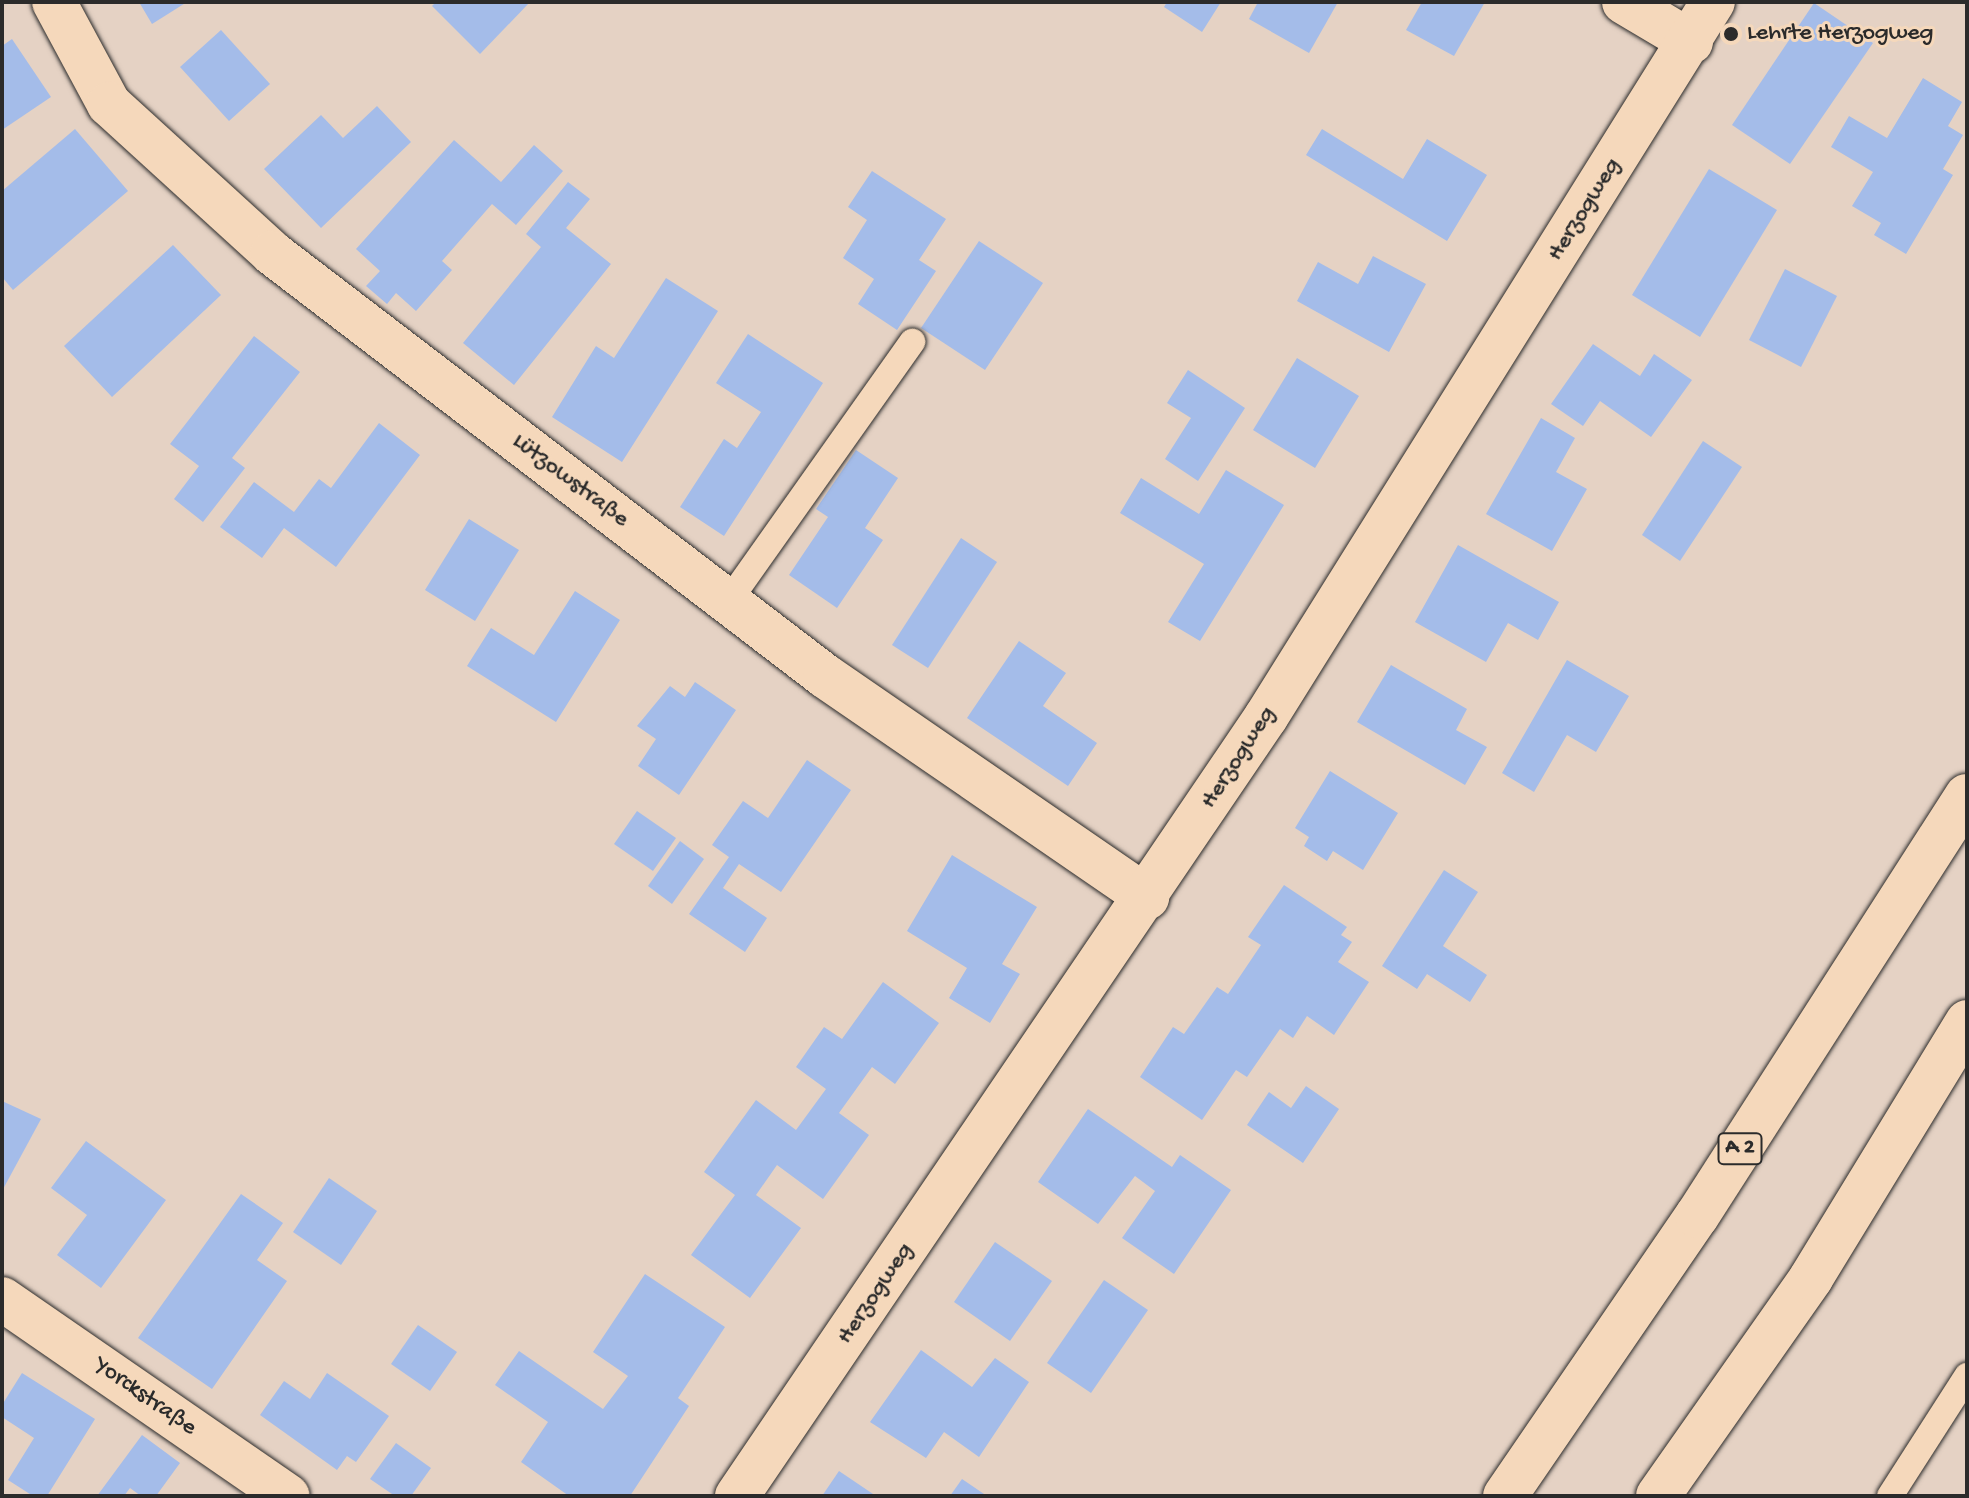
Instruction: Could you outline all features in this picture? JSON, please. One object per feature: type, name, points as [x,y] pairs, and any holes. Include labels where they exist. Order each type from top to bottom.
[{"type":"main road","name":"Lützowstraße","points":[[54,2],[109,104],[272,253],[825,676],[1147,897]]},
{"type":"main road","points":[[1624,2],[1691,42]]},
{"type":"main road","name":"Herzogweg","points":[[737,1496],[1147,897],[1691,42],[1713,2]]},
{"type":"main road","name":"A 2","points":[[1505,1496],[1697,1216],[1967,796]]},
{"type":"main road","points":[[1658,1496],[1811,1278],[1967,1022]]},
{"type":"main road","name":"Yorckstraße","points":[[2,1299],[288,1496]]},
{"type":"lane","points":[[728,602],[912,342]]},
{"type":"lane","points":[[1890,1496],[1967,1376]]},
{"type":"building","points":[[139,2],[187,2],[152,24]]},
{"type":"building","points":[[436,2],[530,2],[480,54],[432,6]]},
{"type":"building","points":[[1167,2],[1221,2],[1202,32],[1164,7]]},
{"type":"building","points":[[1258,2],[1338,2],[1309,53],[1249,19]]},
{"type":"building","points":[[1422,2],[1485,2],[1454,56],[1406,30]]},
{"type":"building","points":[[1814,3],[1873,43],[1790,164],[1732,125]]},
{"type":"building","points":[[221,30],[270,84],[229,121],[180,67]]},
{"type":"building","points":[[12,39],[51,97],[2,130],[2,46]]},
{"type":"building","points":[[1923,78],[1962,102],[1948,126],[1963,135],[1943,169],[1953,175],[1906,254],[1874,235],[1881,223],[1852,206],[1873,172],[1831,147],[1849,116],[1887,138]]},
{"type":"building","points":[[377,106],[411,142],[321,228],[264,169],[321,115],[343,138]]},
{"type":"building","points":[[75,129],[128,191],[13,290],[2,277],[2,191]]},
{"type":"building","points":[[1322,129],[1403,179],[1427,139],[1487,175],[1447,241],[1306,155]]},
{"type":"building","points":[[454,140],[501,182],[534,145],[563,171],[516,225],[492,204],[442,261],[452,270],[416,311],[396,293],[387,304],[366,286],[380,271],[356,249]]},
{"type":"building","points":[[1709,169],[1777,210],[1700,337],[1632,295]]},
{"type":"building","points":[[872,171],[946,219],[919,260],[936,271],[897,330],[858,304],[874,279],[843,258],[867,220],[848,207]]},
{"type":"building","points":[[568,182],[590,199],[566,228],[611,264],[514,385],[463,343],[541,247],[526,234]]},
{"type":"building","points":[[979,241],[1043,283],[985,370],[921,328]]},
{"type":"building","points":[[173,245],[221,295],[112,397],[64,346]]},
{"type":"building","points":[[1373,256],[1426,284],[1389,352],[1297,301],[1318,262],[1358,284]]},
{"type":"building","points":[[1785,269],[1837,296],[1801,367],[1749,340]]},
{"type":"building","points":[[666,278],[718,311],[622,462],[552,417],[596,346],[614,358]]},
{"type":"building","points":[[748,334],[823,383],[724,536],[680,507],[724,439],[737,448],[761,412],[716,383]]},
{"type":"building","points":[[254,336],[300,372],[232,458],[245,468],[203,522],[174,499],[199,466],[170,444]]},
{"type":"building","points":[[1593,344],[1640,376],[1654,354],[1692,380],[1651,437],[1600,401],[1583,426],[1551,404]]},
{"type":"building","points":[[1297,358],[1359,396],[1315,468],[1253,430]]},
{"type":"building","points":[[1188,370],[1245,408],[1198,481],[1165,459],[1191,418],[1167,403]]},
{"type":"building","points":[[1541,418],[1575,438],[1556,472],[1587,489],[1552,551],[1486,514]]},
{"type":"building","points":[[379,423],[420,455],[336,567],[284,528],[262,558],[220,527],[254,482],[294,512],[319,479],[331,488]]},
{"type":"building","points":[[1703,441],[1742,467],[1680,561],[1642,535]]},
{"type":"building","points":[[856,450],[898,478],[865,528],[883,540],[837,608],[789,575],[828,517],[816,509]]},
{"type":"building","points":[[1226,470],[1284,505],[1200,641],[1168,622],[1204,564],[1120,513],[1141,478],[1199,514]]},
{"type":"building","points":[[469,519],[519,550],[475,621],[425,590]]},
{"type":"building","points":[[961,538],[997,562],[928,668],[892,645]]},
{"type":"building","points":[[1458,545],[1559,602],[1538,640],[1508,623],[1486,662],[1415,622]]},
{"type":"building","points":[[575,591],[620,620],[556,722],[467,666],[491,628],[534,655]]},
{"type":"building","points":[[1019,641],[1066,673],[1043,706],[1097,743],[1068,786],[967,718]]},
{"type":"building","points":[[1567,660],[1629,696],[1596,752],[1567,735],[1534,792],[1502,773]]},
{"type":"building","points":[[1391,665],[1467,709],[1456,730],[1487,747],[1465,785],[1357,722]]},
{"type":"building","points":[[695,682],[736,710],[679,795],[638,766],[656,739],[637,726],[670,686],[685,697]]},
{"type":"building","points":[[807,760],[851,790],[781,892],[739,864],[723,888],[767,918],[745,952],[689,914],[729,857],[712,845],[743,801],[768,818]]},
{"type":"building","points":[[1330,771],[1398,813],[1363,870],[1333,851],[1327,861],[1304,846],[1309,837],[1295,828]]},
{"type":"building","points":[[637,811],[676,838],[653,871],[614,844]]},
{"type":"building","points":[[680,841],[704,859],[672,904],[648,886]]},
{"type":"building","points":[[952,855],[1037,907],[1002,964],[1020,974],[990,1023],[949,998],[967,968],[907,931]]},
{"type":"building","points":[[1444,870],[1478,892],[1443,946],[1487,975],[1470,1002],[1427,974],[1417,989],[1382,966]]},
{"type":"building","points":[[1284,885],[1347,927],[1341,935],[1352,942],[1338,962],[1369,982],[1334,1035],[1307,1016],[1293,1038],[1280,1029],[1247,1077],[1236,1070],[1202,1120],[1140,1077],[1173,1027],[1184,1034],[1217,987],[1228,994],[1261,945],[1248,937]]},
{"type":"building","points":[[883,982],[939,1023],[895,1084],[872,1067],[839,1113],[869,1135],[823,1199],[777,1165],[756,1195],[801,1228],[750,1298],[691,1255],[735,1195],[704,1172],[756,1100],[796,1130],[826,1089],[796,1067],[824,1027],[842,1039]]},
{"type":"building","points":[[1306,1086],[1339,1109],[1303,1163],[1247,1125],[1269,1092],[1291,1108]]},
{"type":"building","points":[[2,1101],[41,1119],[2,1191]]},
{"type":"building","points":[[1088,1109],[1172,1167],[1180,1155],[1231,1190],[1174,1274],[1122,1238],[1155,1191],[1135,1176],[1098,1224],[1038,1182]]},
{"type":"building","points":[[86,1141],[166,1200],[101,1288],[57,1255],[87,1215],[51,1188]]},
{"type":"building","points":[[329,1178],[377,1211],[341,1265],[293,1232]]},
{"type":"building","points":[[241,1194],[283,1223],[257,1260],[287,1281],[212,1389],[138,1338]]},
{"type":"building","points":[[995,1242],[1052,1281],[1010,1341],[954,1302]]},
{"type":"building","points":[[645,1274],[725,1327],[678,1398],[689,1406],[630,1496],[569,1496],[521,1462],[548,1422],[495,1385],[519,1351],[603,1409],[628,1376],[593,1352]]},
{"type":"building","points":[[1104,1280],[1148,1310],[1091,1393],[1047,1363]]},
{"type":"building","points":[[418,1325],[457,1352],[430,1391],[391,1364]]},
{"type":"building","points":[[921,1350],[972,1387],[995,1358],[1029,1382],[979,1457],[944,1432],[926,1458],[870,1422]]},
{"type":"building","points":[[22,1373],[95,1419],[47,1496],[33,1496],[8,1480],[34,1438],[2,1417],[2,1405]]},
{"type":"building","points":[[327,1373],[389,1416],[356,1462],[347,1456],[337,1470],[260,1415],[284,1381],[310,1399]]},
{"type":"building","points":[[142,1435],[180,1463],[156,1496],[141,1496],[130,1488],[124,1496],[97,1496]]},
{"type":"building","points":[[396,1443],[431,1468],[411,1496],[395,1496],[370,1479]]},
{"type":"building","points":[[839,1471],[876,1496],[822,1496]]},
{"type":"building","points":[[962,1479],[987,1496],[950,1496]]},
{"type":"place","name":"Lehrte Herzogweg","points":[[1731,34]]}]
